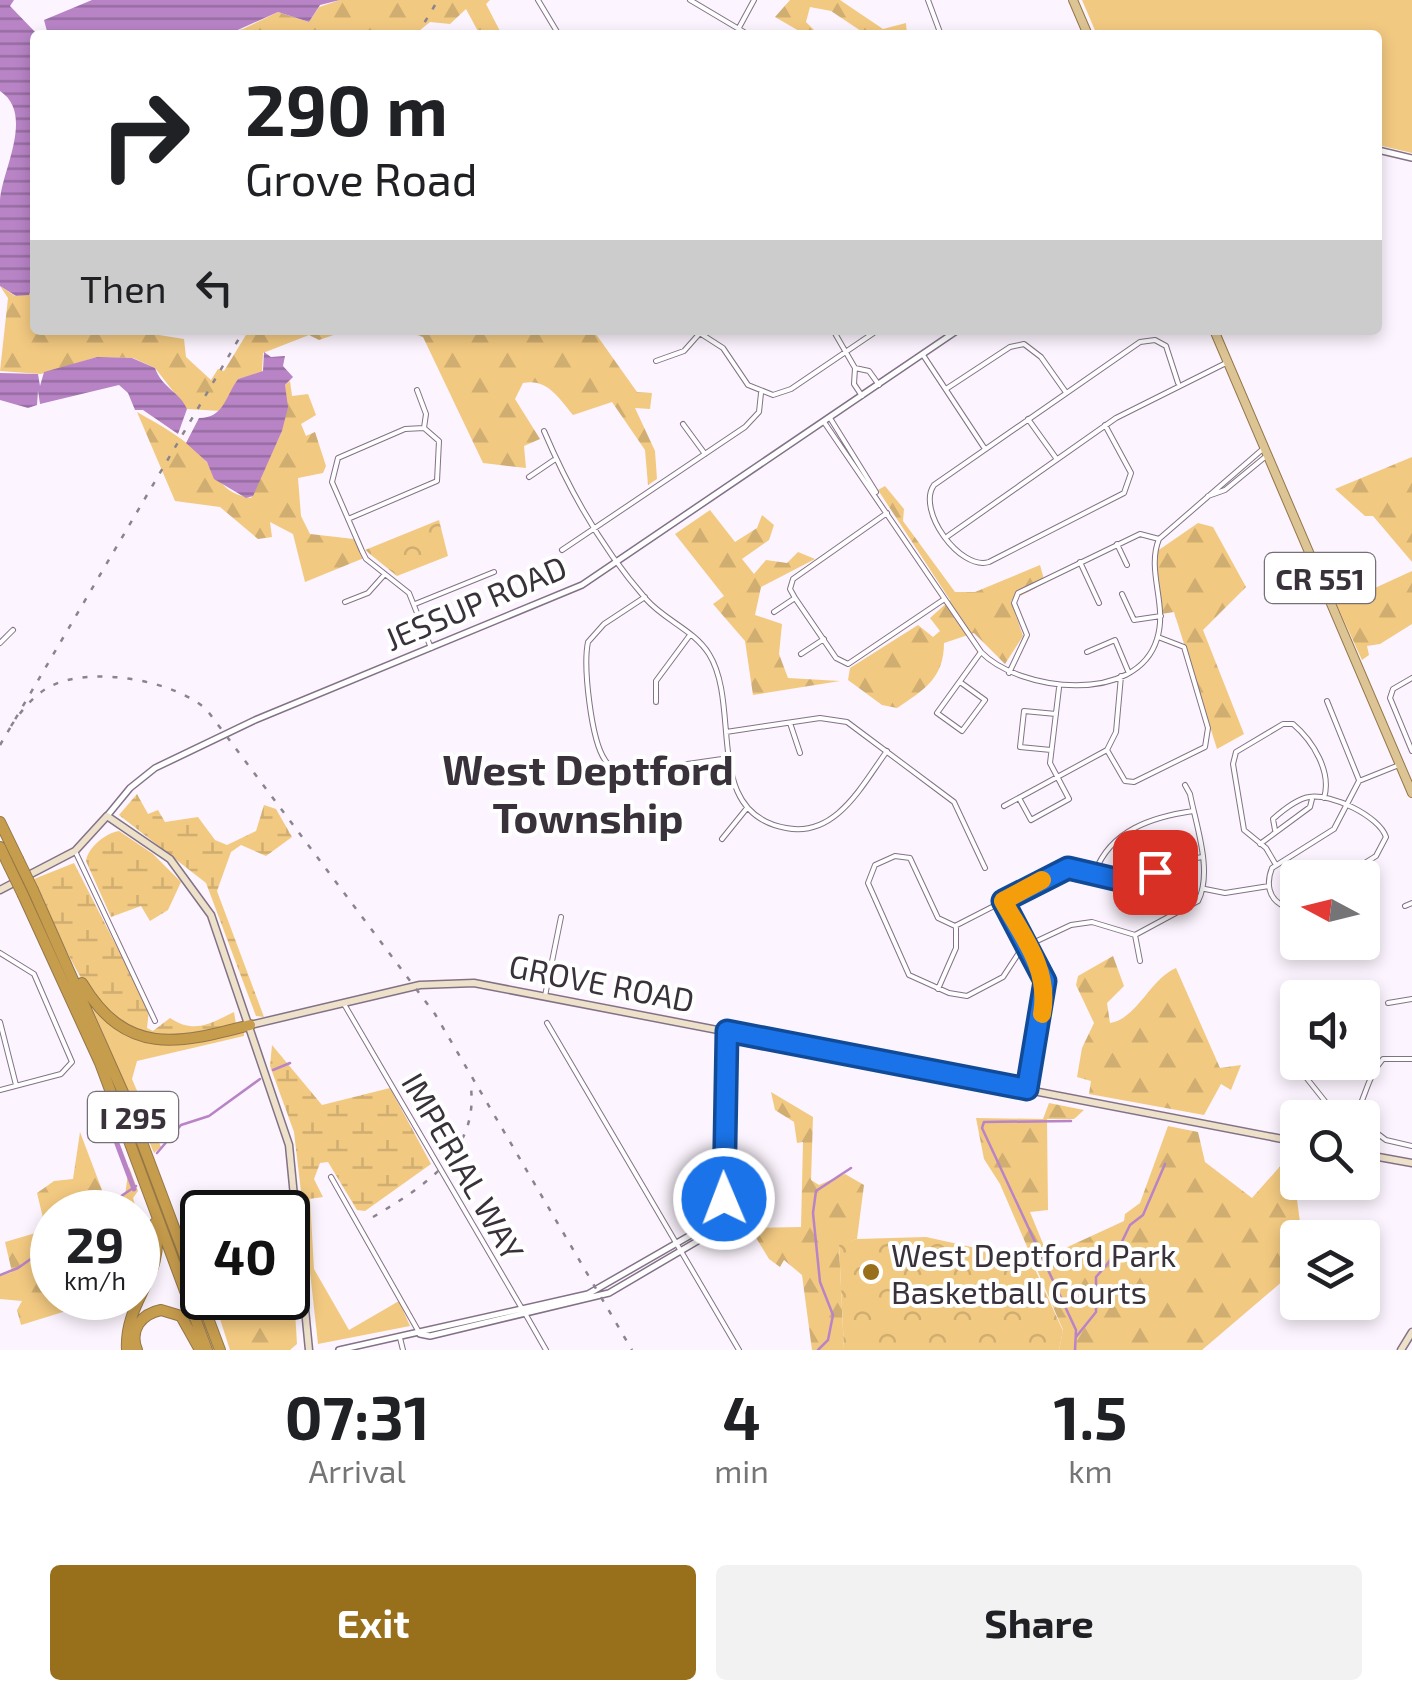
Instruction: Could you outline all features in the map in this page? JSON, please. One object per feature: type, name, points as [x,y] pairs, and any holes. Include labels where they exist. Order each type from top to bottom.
[{"type":"highway","name":"I 295","points":[[0,822],[13,862],[109,1090],[203,1350]]},
{"type":"highway","name":"I 295","points":[[0,847],[13,862]]},
{"type":"highway","name":"I 295","points":[[28,893],[50,926],[153,1169],[222,1350]]},
{"type":"highway","points":[[50,926],[96,1006],[134,1034],[186,1040],[250,1025]]},
{"type":"highway","points":[[109,1090],[151,1210],[158,1246],[153,1274],[129,1319],[127,1350]]},
{"type":"highway","points":[[153,1169],[162,1181],[180,1230]]},
{"type":"highway","points":[[136,1350],[134,1333],[138,1323],[161,1310],[180,1316],[203,1350]]},
{"type":"highway","points":[[213,1320],[222,1350]]},
{"type":"main road","points":[[1073,0],[1086,30]]},
{"type":"main road","name":"CR 551","points":[[1216,335],[1412,794]]},
{"type":"main road","points":[[107,816],[170,859],[200,896],[250,1025],[281,1113],[292,1163],[308,1350]]},
{"type":"main road","name":"JESSUP ROAD","points":[[0,890],[74,852],[107,816]]},
{"type":"main road","name":"GROVE ROAD","points":[[250,1025],[452,982],[546,996],[1280,1138]]},
{"type":"main road","points":[[1380,1157],[1412,1163]]},
{"type":"main road","points":[[1401,1350],[1412,1332]]},
{"type":"street","points":[[538,0],[555,30]]},
{"type":"street","points":[[690,0],[738,29],[754,0]]},
{"type":"street","points":[[928,0],[939,30]]},
{"type":"street","points":[[1382,151],[1412,158]]},
{"type":"street","points":[[656,361],[684,351],[695,335]]},
{"type":"street","points":[[702,335],[723,348],[748,385],[761,393],[784,393],[870,335]]},
{"type":"street","points":[[836,335],[855,368],[854,384],[862,396]]},
{"type":"street","name":"JESSUP ROAD","points":[[107,816],[130,788],[155,768],[255,720],[582,585],[951,335]]},
{"type":"street","points":[[1105,425],[1130,473],[1124,494],[983,564],[963,558],[930,512],[930,491],[1065,392],[1148,340],[1166,346],[1178,383]]},
{"type":"street","points":[[946,390],[1010,347],[1024,344],[1042,357],[1065,392]]},
{"type":"street","points":[[923,355],[985,448]]},
{"type":"street","points":[[948,536],[1105,425],[1178,383],[1228,362]]},
{"type":"street","points":[[855,368],[869,372],[879,384]]},
{"type":"street","points":[[417,390],[426,414],[424,428]]},
{"type":"street","points":[[562,550],[705,454],[760,412],[761,393]]},
{"type":"street","points":[[1028,419],[1056,458]]},
{"type":"street","points":[[827,420],[981,652],[1029,682],[1059,686],[1121,676],[1150,654],[1161,616],[1154,558],[1159,539],[1208,496],[1225,490],[1266,452]]},
{"type":"street","points":[[683,424],[705,454]]},
{"type":"street","points":[[348,519],[437,481],[438,442],[424,428],[405,429],[338,458],[332,482],[348,519],[366,559],[415,604],[431,648]]},
{"type":"street","points":[[544,431],[555,460],[594,529],[644,597],[706,649],[716,670],[734,786],[747,808],[787,829],[827,822],[846,806],[887,751]]},
{"type":"street","points":[[529,477],[555,460]]},
{"type":"street","points":[[887,513],[793,579],[790,589],[795,598],[839,661],[851,664],[943,600]]},
{"type":"street","points":[[1010,673],[1027,635],[1014,600],[1117,544],[1145,533],[1159,539]]},
{"type":"street","points":[[1117,544],[1128,566]]},
{"type":"street","points":[[1080,562],[1099,604]]},
{"type":"street","points":[[415,604],[494,572]]},
{"type":"street","points":[[345,602],[368,593],[386,574]]},
{"type":"street","points":[[1122,594],[1134,620],[1161,616]]},
{"type":"street","points":[[644,597],[604,624],[588,642],[586,671],[602,756],[610,767],[630,773],[729,758]]},
{"type":"street","points":[[774,612],[795,598]]},
{"type":"street","points":[[0,643],[13,630]]},
{"type":"street","points":[[656,702],[656,681],[690,635]]},
{"type":"street","points":[[1107,750],[1130,784],[1207,742],[1208,728],[1184,648],[1158,637]]},
{"type":"street","points":[[801,654],[824,639]]},
{"type":"street","points":[[1088,652],[1114,640],[1128,670]]},
{"type":"street","points":[[960,682],[985,700],[962,731],[938,713],[981,652]]},
{"type":"street","points":[[1004,806],[1107,750],[1116,732],[1121,676]]},
{"type":"street","points":[[1375,705],[1390,698],[1394,689],[1412,678]]},
{"type":"street","points":[[1019,798],[1031,820],[1069,799],[1051,766],[1059,686]]},
{"type":"street","points":[[1390,698],[1412,751]]},
{"type":"street","points":[[1327,701],[1360,781]]},
{"type":"street","points":[[1051,750],[1020,747],[1024,711],[1056,714]]},
{"type":"street","points":[[726,732],[836,719],[887,751],[960,808],[984,868]]},
{"type":"street","points":[[790,723],[800,753]]},
{"type":"street","points":[[1276,865],[1244,830],[1233,764],[1239,749],[1283,724],[1293,724],[1312,744],[1326,778],[1324,798]]},
{"type":"street","points":[[1280,904],[1269,886],[1276,865],[1334,829],[1360,781],[1400,765]]},
{"type":"street","points":[[955,926],[938,918],[910,858],[895,856],[875,865],[868,883],[909,974],[957,995],[974,994],[1003,976],[1018,951],[1027,945],[1087,921],[1135,934],[1189,908],[1204,889],[1202,858],[1185,785]]},
{"type":"street","points":[[1276,830],[1273,819],[1279,814],[1312,797],[1324,798],[1375,820],[1386,837],[1370,860]]},
{"type":"street","points":[[1260,844],[1310,807],[1312,797]]},
{"type":"street","points":[[722,839],[747,808]]},
{"type":"street","points":[[1095,872],[1108,844],[1116,838],[1160,816],[1193,811]]},
{"type":"street","points":[[74,852],[155,1022]]},
{"type":"street","points":[[955,926],[1058,870],[1076,866],[1132,883],[1171,862],[1202,858]]},
{"type":"street","points":[[1204,889],[1225,893],[1269,886]]},
{"type":"street","points":[[1003,901],[1046,990],[1027,1089]]},
{"type":"street","points":[[1405,906],[1412,903]]},
{"type":"street","points":[[546,996],[561,917]]},
{"type":"street","points":[[938,989],[956,948],[955,926]]},
{"type":"street","points":[[1135,934],[1140,961]]},
{"type":"street","points":[[0,955],[34,974],[72,1057],[72,1066],[61,1074],[0,1090]]},
{"type":"street","points":[[1388,1003],[1412,999]]},
{"type":"street","name":"IMPERIAL WAY","points":[[344,1004],[546,1350]]},
{"type":"street","points":[[0,1022],[16,1086]]},
{"type":"street","points":[[548,1023],[740,1350]]},
{"type":"street","points":[[332,1177],[420,1334],[430,1336],[609,1293],[680,1248],[704,1228],[715,1208],[724,1031]]},
{"type":"street","points":[[1380,1062],[1412,1059]]},
{"type":"street","points":[[1308,1080],[1324,1100]]},
{"type":"street","points":[[1380,1136],[1412,1146]]},
{"type":"street","points":[[338,1350],[597,1290],[680,1248]]},
{"type":"street","points":[[400,1338],[403,1350]]},
{"type":"green space","points":[[340,0],[490,0],[486,4],[499,30],[477,30],[466,9],[450,24],[430,22],[420,30],[238,30],[278,12],[309,22],[319,7]]},
{"type":"green space","points":[[790,0],[840,0],[883,29],[906,23],[907,30],[860,30],[831,11],[810,7],[806,22],[814,30],[797,30],[775,17]]},
{"type":"green space","points":[[1082,0],[1412,0],[1412,153],[1382,146],[1382,30],[1095,30]]},
{"type":"green space","points":[[0,286],[15,296],[30,294],[30,335],[159,335],[184,339],[186,357],[211,380],[218,369],[224,371],[246,335],[309,335],[263,353],[262,372],[238,379],[221,411],[187,409],[155,368],[133,358],[97,357],[41,374],[0,371],[8,298]]},
{"type":"green space","points":[[417,335],[597,335],[637,392],[652,393],[650,409],[635,408],[655,451],[657,479],[648,485],[645,450],[612,402],[573,415],[552,391],[531,382],[523,383],[515,399],[540,439],[524,446],[526,468],[483,463],[423,337]]},
{"type":"green space","points":[[290,381],[292,396],[308,394],[316,415],[301,424],[306,436],[315,432],[326,466],[323,473],[298,478],[301,516],[310,534],[354,539],[364,558],[305,582],[293,534],[270,522],[272,537],[258,539],[220,507],[175,501],[137,412],[189,445],[227,488],[251,498],[282,431],[285,385]]},
{"type":"green space","points":[[1412,457],[1412,562],[1373,516],[1365,516],[1335,489]]},
{"type":"green space","points":[[885,486],[904,509],[903,521],[955,592],[975,592],[1040,565],[1045,583],[1011,601],[1023,636],[1005,664],[974,633],[944,643],[936,674],[924,689],[897,708],[882,705],[848,680],[850,668],[918,625],[933,637],[940,631],[930,618],[950,600],[878,490]]},
{"type":"green space","points":[[710,510],[735,542],[757,528],[762,515],[774,525],[769,540],[742,559],[754,574],[766,560],[787,563],[798,552],[815,559],[761,587],[755,615],[782,624],[779,654],[788,678],[840,681],[753,695],[745,641],[713,604],[724,596],[675,534]]},
{"type":"green space","points":[[439,520],[448,556],[397,576],[365,550]]},
{"type":"green space","points":[[1198,523],[1213,527],[1246,587],[1203,630],[1244,734],[1217,749],[1174,612],[1161,614],[1153,554]]},
{"type":"green space","points":[[1412,571],[1412,624],[1380,644],[1367,646],[1369,655],[1362,660],[1325,579],[1334,578],[1340,592],[1377,587]]},
{"type":"green space","points":[[137,794],[148,814],[158,810],[165,822],[198,817],[215,840],[227,845],[256,831],[264,805],[276,809],[292,837],[266,856],[241,845],[231,852],[217,891],[264,1017],[256,1016],[206,883],[119,815]]},
{"type":"green space","points":[[119,831],[153,854],[181,882],[168,910],[150,921],[141,906],[111,917],[86,861],[98,842]]},
{"type":"green space","points":[[74,863],[149,1010],[147,1028],[153,1031],[170,1018],[187,1026],[202,1026],[234,1012],[236,1024],[159,1037],[134,1031],[113,1018],[80,976],[34,879]]},
{"type":"green space","points":[[1113,956],[1124,986],[1107,1003],[1110,1023],[1128,1014],[1158,981],[1176,968],[1220,1068],[1241,1065],[1231,1090],[1221,1084],[1204,1115],[1089,1094],[1091,1081],[1077,1077],[1082,1048],[1094,1023],[1076,985],[1078,976]]},
{"type":"green space","points":[[91,1005],[127,1033],[162,1043],[244,1030],[244,1036],[137,1061],[132,1079],[161,1147],[154,1153]]},
{"type":"green space","points":[[272,1045],[322,1105],[390,1088],[431,1164],[365,1211],[357,1210],[328,1162],[320,1163],[314,1179],[323,1197],[310,1199],[310,1190],[301,1190],[294,1132],[270,1066]]},
{"type":"green space","points":[[771,1092],[813,1117],[811,1180],[819,1185],[845,1174],[864,1185],[857,1239],[839,1246],[844,1350],[812,1350],[802,1275],[784,1260],[780,1267],[769,1259],[750,1228],[801,1227],[803,1142],[797,1143],[794,1122],[775,1110]]},
{"type":"green space","points":[[1049,1103],[1084,1110],[1074,1119],[1047,1119],[1048,1210],[1030,1212],[1048,1256],[1124,1221],[1125,1214],[1140,1203],[1168,1126],[1198,1132],[1205,1162],[1252,1198],[1280,1166],[1280,1200],[1297,1200],[1300,1220],[1280,1220],[1280,1283],[1202,1350],[1059,1350],[1063,1330],[1000,1184],[984,1159],[976,1118],[1043,1119]]},
{"type":"green space","points":[[80,1132],[102,1190],[41,1190],[54,1181],[73,1179]]},
{"type":"green space","points":[[129,1167],[138,1190],[126,1190]]},
{"type":"green space","points":[[310,1199],[314,1269],[349,1330],[399,1301],[410,1326],[318,1344],[310,1272]]},
{"type":"green space","points":[[30,1235],[30,1320],[37,1320],[21,1325],[17,1310],[22,1301],[0,1299],[0,1276],[12,1272],[5,1242]]},
{"type":"green space","points":[[926,1237],[1031,1260],[1063,1331],[1059,1350],[844,1350],[839,1245],[857,1239]]},
{"type":"green space","points":[[220,1320],[296,1320],[297,1344],[290,1350],[230,1350]]},
{"type":"shaded area","points":[[0,0],[14,0],[10,6],[33,30],[30,30],[29,295],[16,296],[0,286],[0,200],[16,128],[10,101],[0,91]]},
{"type":"shaded area","points":[[92,0],[340,0],[320,5],[309,22],[278,12],[238,30],[47,30],[44,20]]},
{"type":"shaded area","points":[[264,352],[271,357],[285,356],[283,366],[293,377],[285,385],[288,407],[282,431],[253,496],[246,498],[214,479],[207,462],[186,443],[199,418],[219,410],[238,379],[263,371]]},
{"type":"shaded area","points":[[97,357],[132,358],[155,368],[187,409],[178,434],[143,410],[135,410],[128,393],[119,385],[40,404],[38,391],[37,405],[28,408],[0,400],[0,373],[38,374],[40,386],[44,372]]},
{"type":"waterway","points":[[273,1070],[290,1063]]},
{"type":"waterway","points":[[157,1153],[181,1125],[209,1116],[260,1079]]},
{"type":"waterway","points":[[1071,1121],[984,1122],[982,1128],[1076,1330],[1075,1350]]},
{"type":"waterway","points":[[110,1125],[134,1189]]},
{"type":"waterway","points":[[1076,1337],[1096,1312],[1096,1277],[1116,1254],[1130,1225],[1143,1215],[1165,1164]]},
{"type":"waterway","points":[[818,1350],[828,1340],[833,1315],[820,1282],[813,1213],[816,1191],[851,1168]]},
{"type":"waterway","points":[[130,1190],[136,1186]]},
{"type":"waterway","points":[[0,1275],[30,1260]]},
{"type":"railway","points":[[420,30],[438,0]]},
{"type":"railway","points":[[0,745],[241,335]]},
{"type":"railway","points":[[11,726],[28,704],[49,687],[86,677],[153,684],[193,699],[207,710],[435,1014],[632,1350]]},
{"type":"railway","points":[[373,1217],[430,1179],[446,1163],[467,1127],[470,1081]]},
{"type":"slow traffic","points":[[1042,880],[1003,901],[1042,972],[1046,990],[1042,1014]]},
{"type":"place","name":"West Deptford Park Basketball Courts","points":[[871,1272]]},
{"type":"district","name":"West Deptford Township","points":[[588,792]]},
{"type":"route","points":[[724,1199],[722,1106],[727,1031],[1027,1089],[1045,981],[1003,901],[1058,870],[1076,866],[1132,883],[1155,872]]}]
